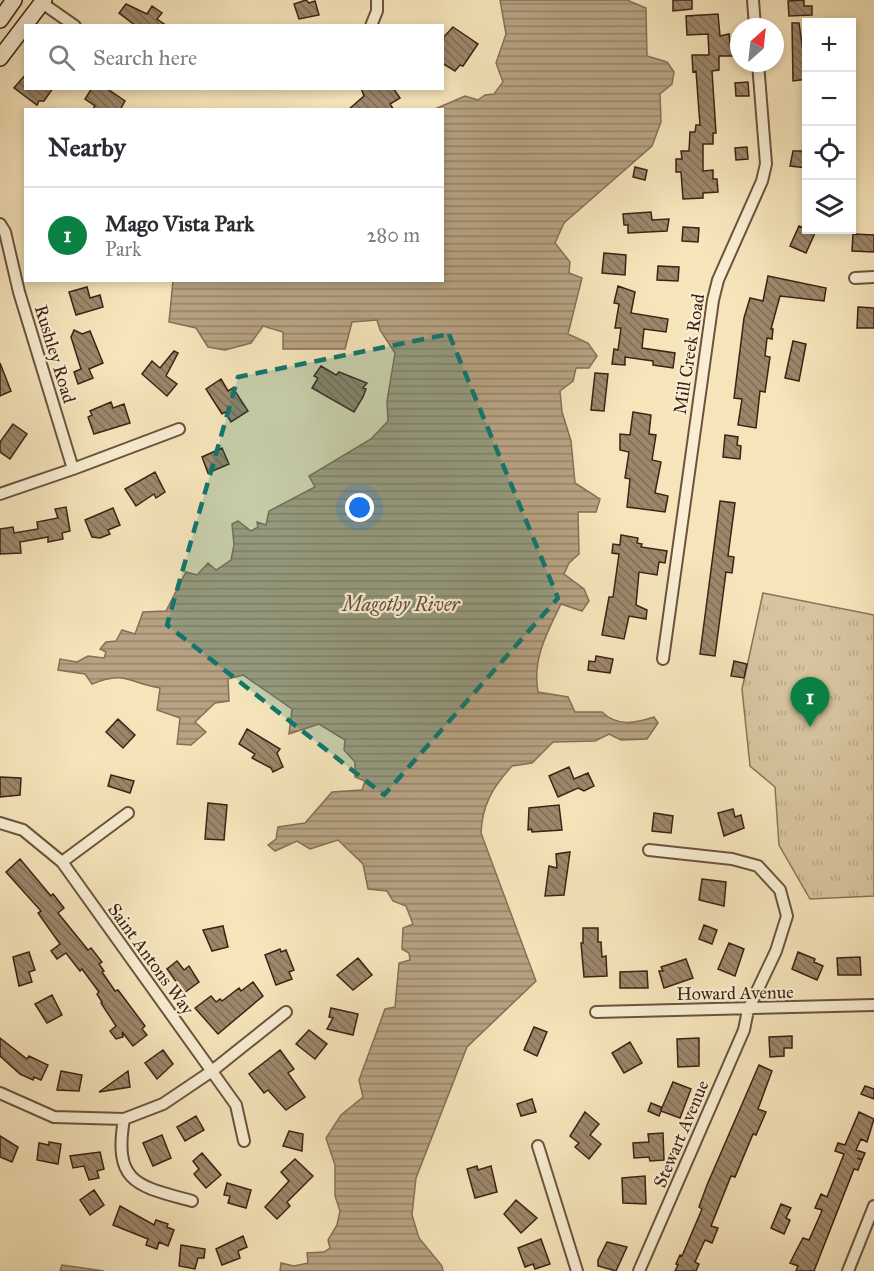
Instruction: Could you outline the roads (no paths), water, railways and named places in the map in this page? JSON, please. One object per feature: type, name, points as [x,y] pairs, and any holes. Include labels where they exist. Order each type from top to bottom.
[{"type":"street","points":[[0,20],[14,0]]},
{"type":"street","points":[[372,24],[378,0]]},
{"type":"street","points":[[753,0],[754,18]]},
{"type":"street","points":[[26,24],[43,1],[72,24]]},
{"type":"street","points":[[0,58],[24,26]]},
{"type":"street","name":"Mill Creek Road","points":[[663,659],[712,300],[718,280],[762,181],[766,164],[759,72]]},
{"type":"street","name":"Rushley Road","points":[[0,224],[5,232],[19,292],[73,469]]},
{"type":"street","points":[[855,278],[874,277]]},
{"type":"street","points":[[0,494],[179,429]]},
{"type":"street","points":[[62,862],[128,813]]},
{"type":"street","name":"Saint Antons Way","points":[[0,823],[23,830],[62,862],[236,1106],[244,1141]]},
{"type":"street","name":"Stewart Avenue","points":[[639,1271],[744,1030],[748,1010],[776,951],[787,916],[780,890],[758,866],[732,859],[649,850]]},
{"type":"street","name":"Howard Avenue","points":[[596,1012],[748,1010],[874,1005]]},
{"type":"street","points":[[0,1093],[54,1118],[124,1119],[163,1104],[212,1071],[286,1012]]},
{"type":"street","points":[[124,1119],[120,1145],[128,1172],[135,1183],[192,1201]]},
{"type":"street","points":[[538,1146],[577,1271]]},
{"type":"street","points":[[848,1271],[869,1232],[874,1206]]},
{"type":"water","name":"Magothy River","points":[[500,0],[627,0],[646,8],[647,56],[667,62],[674,72],[672,84],[660,94],[661,122],[652,146],[564,223],[555,243],[570,262],[569,273],[582,278],[568,334],[588,343],[597,356],[589,368],[576,368],[573,381],[560,391],[562,412],[571,441],[575,483],[600,499],[596,512],[578,512],[579,554],[569,563],[564,574],[584,589],[589,601],[582,611],[561,604],[542,647],[537,668],[538,692],[568,697],[575,712],[602,712],[620,722],[640,721],[654,717],[658,723],[647,739],[621,740],[609,734],[595,741],[553,742],[532,763],[512,766],[499,781],[486,805],[481,833],[536,981],[467,1047],[416,1178],[412,1215],[419,1238],[442,1266],[443,1271],[280,1271],[281,1263],[294,1266],[308,1263],[307,1253],[324,1252],[330,1248],[328,1240],[337,1225],[340,1211],[335,1196],[335,1165],[326,1138],[341,1115],[363,1097],[359,1080],[385,1009],[395,1007],[399,963],[410,960],[409,953],[402,949],[403,928],[413,924],[406,906],[393,901],[387,891],[368,889],[363,864],[338,840],[310,849],[297,841],[275,851],[268,845],[276,839],[278,827],[305,823],[332,792],[362,790],[365,781],[355,777],[355,762],[344,750],[345,740],[319,724],[289,734],[292,709],[243,675],[228,679],[229,701],[215,703],[195,722],[206,732],[191,745],[177,744],[180,718],[157,710],[160,688],[120,678],[92,684],[85,674],[58,670],[60,659],[77,662],[88,656],[104,658],[106,652],[100,649],[106,642],[116,641],[122,630],[135,634],[143,612],[166,611],[186,572],[197,575],[208,563],[216,570],[231,560],[234,545],[232,524],[238,521],[251,531],[258,527],[257,522],[266,525],[269,511],[315,487],[309,476],[371,439],[388,421],[387,401],[395,353],[380,330],[377,320],[352,322],[345,349],[283,349],[283,332],[263,326],[251,343],[225,350],[208,347],[196,328],[169,322],[173,282],[444,282],[444,108],[437,108],[465,96],[478,100],[485,95],[494,94],[503,82],[496,63],[506,34]]},
{"type":"water","points":[[62,1265],[104,1271],[60,1271]]},
{"type":"place","name":"Mago Vista Park","points":[[810,727]]}]
